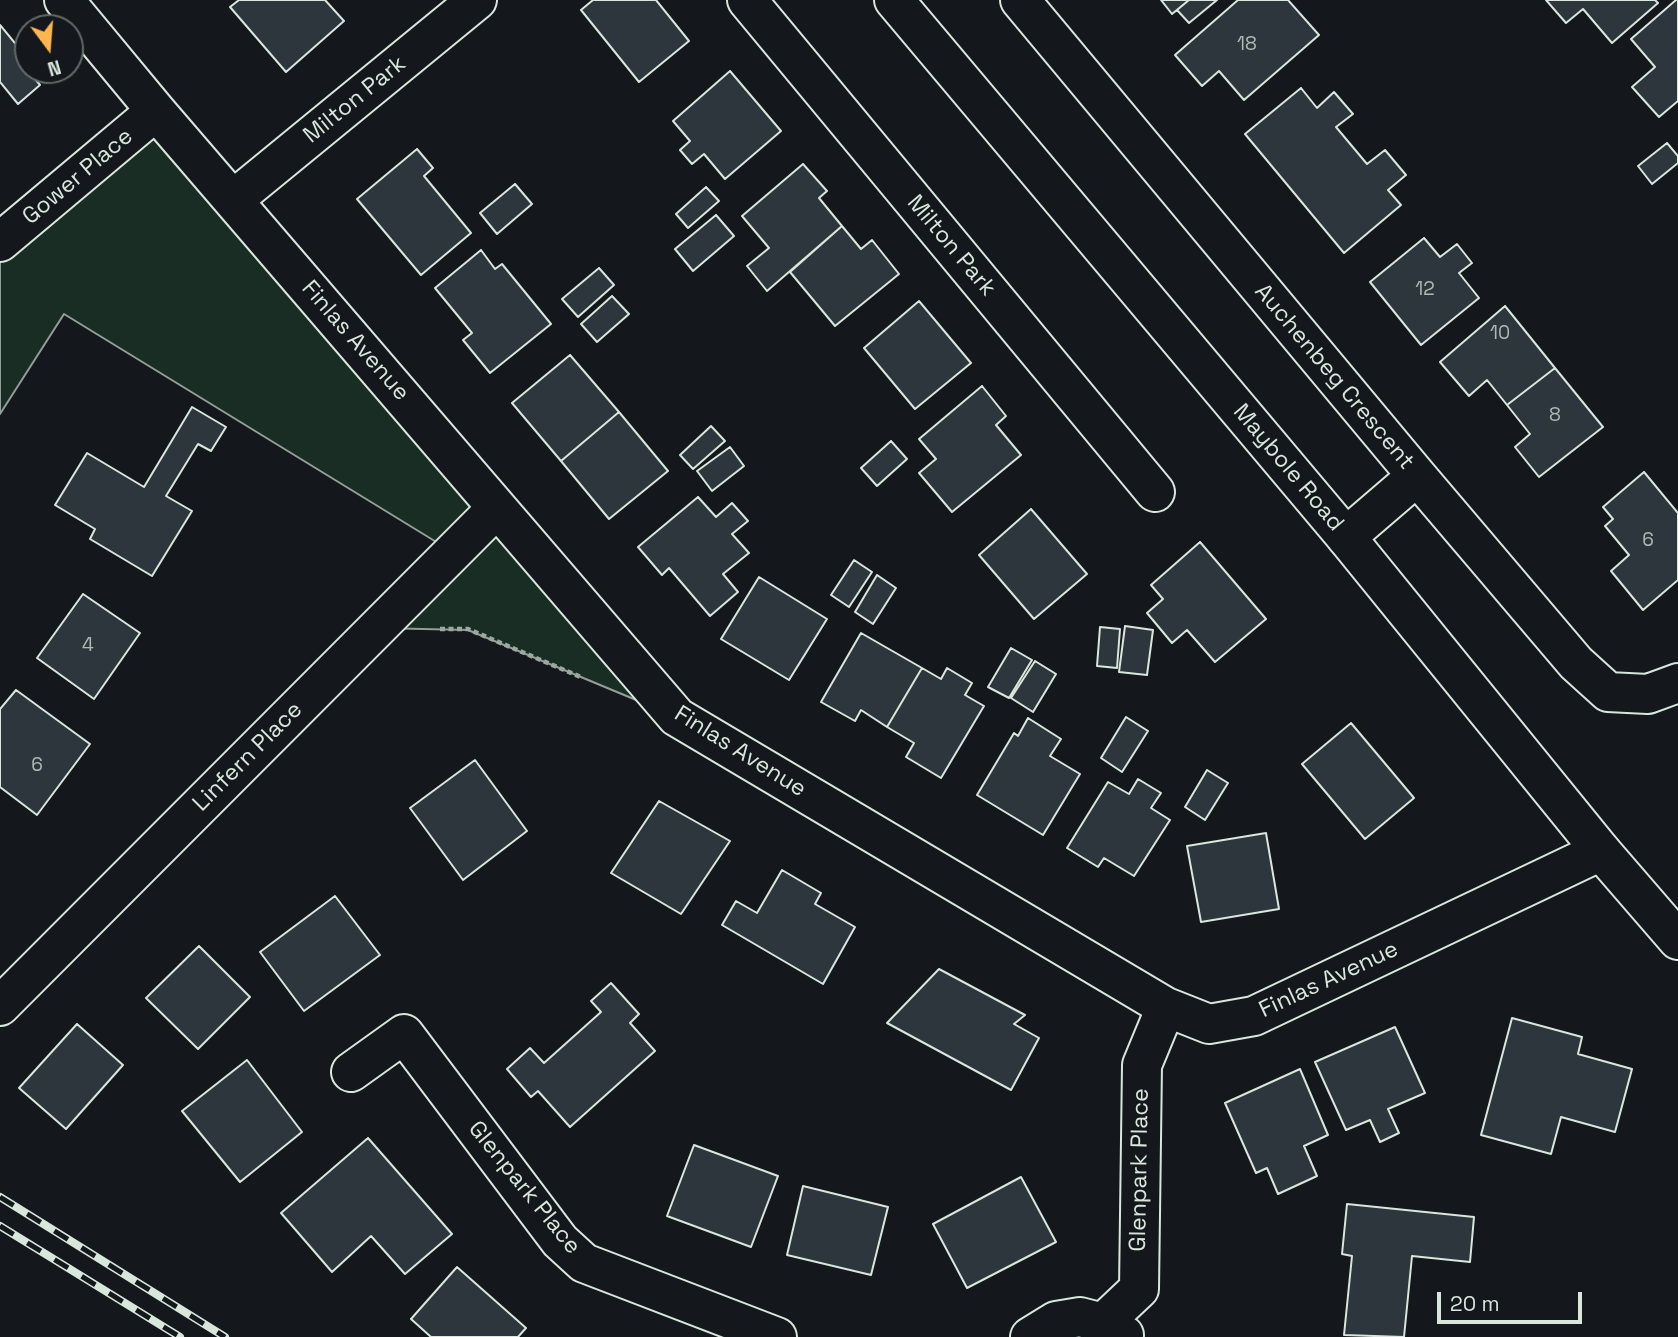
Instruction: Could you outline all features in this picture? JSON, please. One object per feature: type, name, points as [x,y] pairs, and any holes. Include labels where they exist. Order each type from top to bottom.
[{"type":"street","name":"Finlas Avenue","points":[[64,0],[156,111],[677,718],[1166,1007],[1209,1024],[1254,1016],[1601,851]]},
{"type":"street","name":"Milton Park","points":[[233,200],[477,0]]},
{"type":"street","name":"Milton Park","points":[[747,0],[1155,492]]},
{"type":"street","name":"Maybole Road","points":[[894,0],[1346,537],[1601,851],[1678,940]]},
{"type":"street","name":"Auchenbeg Crescent","points":[[1020,0],[1417,477],[1576,663],[1608,692],[1648,694],[1678,683]]},
{"type":"street","name":"Gower Place","points":[[0,242],[156,111]]},
{"type":"street","points":[[1346,537],[1417,477]]},
{"type":"street","name":"Linfern Place","points":[[0,1006],[497,508]]},
{"type":"street","name":"Glenpark Place","points":[[1030,1337],[1056,1321],[1080,1317],[1114,1330],[1139,1289],[1142,1065],[1166,1007]]},
{"type":"street","name":"Glenpark Place","points":[[351,1072],[404,1034],[560,1241],[584,1263],[777,1337]]},
{"type":"path","points":[[377,628],[468,629],[591,681]]},
{"type":"green space","points":[[156,111],[677,717],[468,630],[377,628],[451,551],[64,314],[0,414],[0,242]]},
{"type":"building","points":[[239,0],[325,0],[344,21],[286,72],[230,7]]},
{"type":"building","points":[[593,0],[656,0],[689,41],[639,82],[581,10]]},
{"type":"building","points":[[1161,0],[1189,0],[1172,14]]},
{"type":"building","points":[[1189,0],[1217,0],[1189,23],[1177,10]]},
{"type":"building","points":[[1238,0],[1288,0],[1319,35],[1244,100],[1219,71],[1202,86],[1175,55]]},
{"type":"building","points":[[1546,0],[1655,0],[1658,3],[1612,43],[1583,9],[1566,23]]},
{"type":"building","points":[[1676,0],[1678,101],[1659,117],[1632,87],[1655,67],[1631,39]]},
{"type":"building","points":[[0,25],[14,42],[14,84],[40,85],[18,104],[0,82]]},
{"type":"building","points":[[730,71],[781,131],[725,179],[704,154],[692,164],[680,150],[690,141],[673,121]]},
{"type":"building","points":[[1301,88],[1317,108],[1334,92],[1353,114],[1336,127],[1367,164],[1385,150],[1406,175],[1388,190],[1401,205],[1344,253],[1245,134]]},
{"type":"building","points":[[1667,143],[1678,156],[1678,163],[1652,184],[1638,166]]},
{"type":"building","points":[[417,149],[433,168],[424,176],[471,233],[421,275],[357,199]]},
{"type":"building","points":[[803,164],[827,191],[819,198],[842,226],[767,291],[747,266],[769,248],[742,216]]},
{"type":"building","points":[[515,184],[532,204],[497,234],[480,213]]},
{"type":"building","points":[[706,187],[719,201],[688,228],[676,214]]},
{"type":"building","points":[[716,215],[734,236],[693,271],[675,249]]},
{"type":"building","points":[[842,226],[861,249],[872,240],[899,274],[835,326],[790,272]]},
{"type":"building","points":[[1424,238],[1440,257],[1457,244],[1472,263],[1459,273],[1479,298],[1421,345],[1370,282]]},
{"type":"building","points":[[481,250],[495,269],[502,264],[551,324],[490,373],[463,340],[472,333],[435,288]]},
{"type":"building","points":[[599,268],[614,285],[578,317],[562,299]]},
{"type":"building","points":[[612,296],[629,314],[597,342],[581,324]]},
{"type":"building","points":[[919,301],[971,363],[915,409],[864,348]]},
{"type":"building","points":[[1505,306],[1555,368],[1507,405],[1487,380],[1469,396],[1440,362]]},
{"type":"building","points":[[570,355],[619,412],[561,461],[512,403]]},
{"type":"building","points":[[1555,368],[1603,427],[1539,477],[1515,447],[1530,434],[1507,405]]},
{"type":"building","points":[[982,386],[1006,416],[996,425],[1021,455],[952,512],[919,473],[936,459],[919,439]]},
{"type":"building","points":[[192,407],[226,427],[211,451],[198,444],[166,496],[192,511],[152,576],[90,539],[95,529],[55,505],[87,453],[144,487]]},
{"type":"building","points":[[619,412],[668,471],[609,519],[561,461]]},
{"type":"building","points":[[711,426],[725,441],[693,469],[680,455]]},
{"type":"building","points":[[891,441],[907,459],[877,486],[861,468]]},
{"type":"building","points":[[730,447],[744,466],[712,491],[697,471]]},
{"type":"building","points":[[1644,472],[1678,513],[1678,580],[1643,610],[1611,571],[1629,555],[1605,526],[1613,519],[1603,507]]},
{"type":"building","points":[[698,497],[716,517],[732,503],[748,521],[732,534],[749,553],[723,574],[738,592],[710,616],[669,568],[662,575],[638,547]]},
{"type":"building","points":[[1031,509],[1087,574],[1034,619],[979,555]]},
{"type":"building","points":[[1200,542],[1266,619],[1215,662],[1187,630],[1172,643],[1147,613],[1163,599],[1151,585]]},
{"type":"building","points":[[854,560],[872,572],[849,607],[831,595]]},
{"type":"building","points":[[877,575],[896,588],[873,624],[855,612]]},
{"type":"building","points":[[759,577],[827,619],[789,680],[721,639]]},
{"type":"building","points":[[83,594],[140,633],[94,699],[37,658]]},
{"type":"building","points":[[1125,626],[1153,630],[1147,675],[1119,672]]},
{"type":"building","points":[[1100,627],[1120,629],[1117,668],[1097,666]]},
{"type":"building","points":[[861,633],[922,668],[887,727],[861,710],[855,721],[821,702]]},
{"type":"building","points":[[1011,648],[1032,660],[1009,698],[988,687]]},
{"type":"building","points":[[1035,661],[1056,674],[1033,712],[1011,698]]},
{"type":"building","points":[[922,668],[941,679],[947,668],[972,683],[965,695],[984,706],[941,778],[906,757],[914,743],[887,727]]},
{"type":"building","points":[[16,690],[90,744],[37,815],[0,787],[0,709]]},
{"type":"building","points":[[1126,717],[1148,731],[1122,772],[1101,758]]},
{"type":"building","points":[[1028,718],[1061,739],[1050,756],[1080,774],[1043,835],[977,795],[1014,733],[1018,736]]},
{"type":"building","points":[[1351,723],[1414,798],[1365,839],[1302,764]]},
{"type":"building","points":[[475,760],[527,831],[463,880],[410,808]]},
{"type":"building","points":[[1207,770],[1228,783],[1205,820],[1185,807]]},
{"type":"building","points":[[1138,779],[1161,793],[1151,808],[1170,820],[1134,876],[1104,858],[1098,867],[1067,848],[1108,782],[1129,794]]},
{"type":"building","points":[[659,801],[730,841],[681,914],[611,873]]},
{"type":"building","points":[[1266,833],[1279,909],[1201,922],[1187,846]]},
{"type":"building","points":[[782,870],[821,893],[815,904],[855,927],[823,984],[722,925],[736,901],[757,913]]},
{"type":"building","points":[[335,896],[380,955],[304,1011],[260,952]]},
{"type":"building","points":[[199,946],[250,997],[198,1049],[146,998]]},
{"type":"building","points":[[939,969],[1025,1015],[1014,1024],[1039,1038],[1011,1090],[887,1023]]},
{"type":"building","points":[[611,983],[639,1014],[630,1023],[655,1051],[570,1127],[538,1091],[531,1097],[507,1069],[530,1048],[544,1063],[601,1012],[591,1001]]},
{"type":"building","points":[[1512,1018],[1582,1037],[1578,1054],[1632,1069],[1615,1132],[1561,1117],[1551,1154],[1481,1135]]},
{"type":"building","points":[[77,1024],[123,1065],[66,1129],[19,1088]]},
{"type":"building","points":[[1395,1027],[1425,1093],[1388,1109],[1399,1133],[1380,1142],[1370,1120],[1346,1130],[1315,1062]]},
{"type":"building","points":[[247,1060],[302,1132],[240,1182],[182,1111]]},
{"type":"building","points":[[1300,1069],[1328,1135],[1304,1146],[1317,1176],[1278,1194],[1267,1168],[1256,1173],[1225,1103]]},
{"type":"building","points":[[368,1138],[452,1234],[405,1274],[371,1236],[332,1272],[281,1213]]},
{"type":"building","points":[[694,1145],[778,1176],[751,1247],[667,1216]]},
{"type":"building","points":[[1021,1177],[1056,1242],[967,1288],[933,1224]]},
{"type":"building","points":[[803,1186],[888,1207],[871,1275],[787,1255]]},
{"type":"building","points":[[1347,1204],[1474,1217],[1470,1262],[1412,1256],[1404,1337],[1344,1335],[1352,1256],[1342,1254]]},
{"type":"building","points":[[457,1267],[526,1328],[518,1337],[431,1337],[411,1319]]},
{"type":"railway","points":[[0,1197],[225,1337]]},
{"type":"railway","points":[[0,1226],[180,1337]]}]
